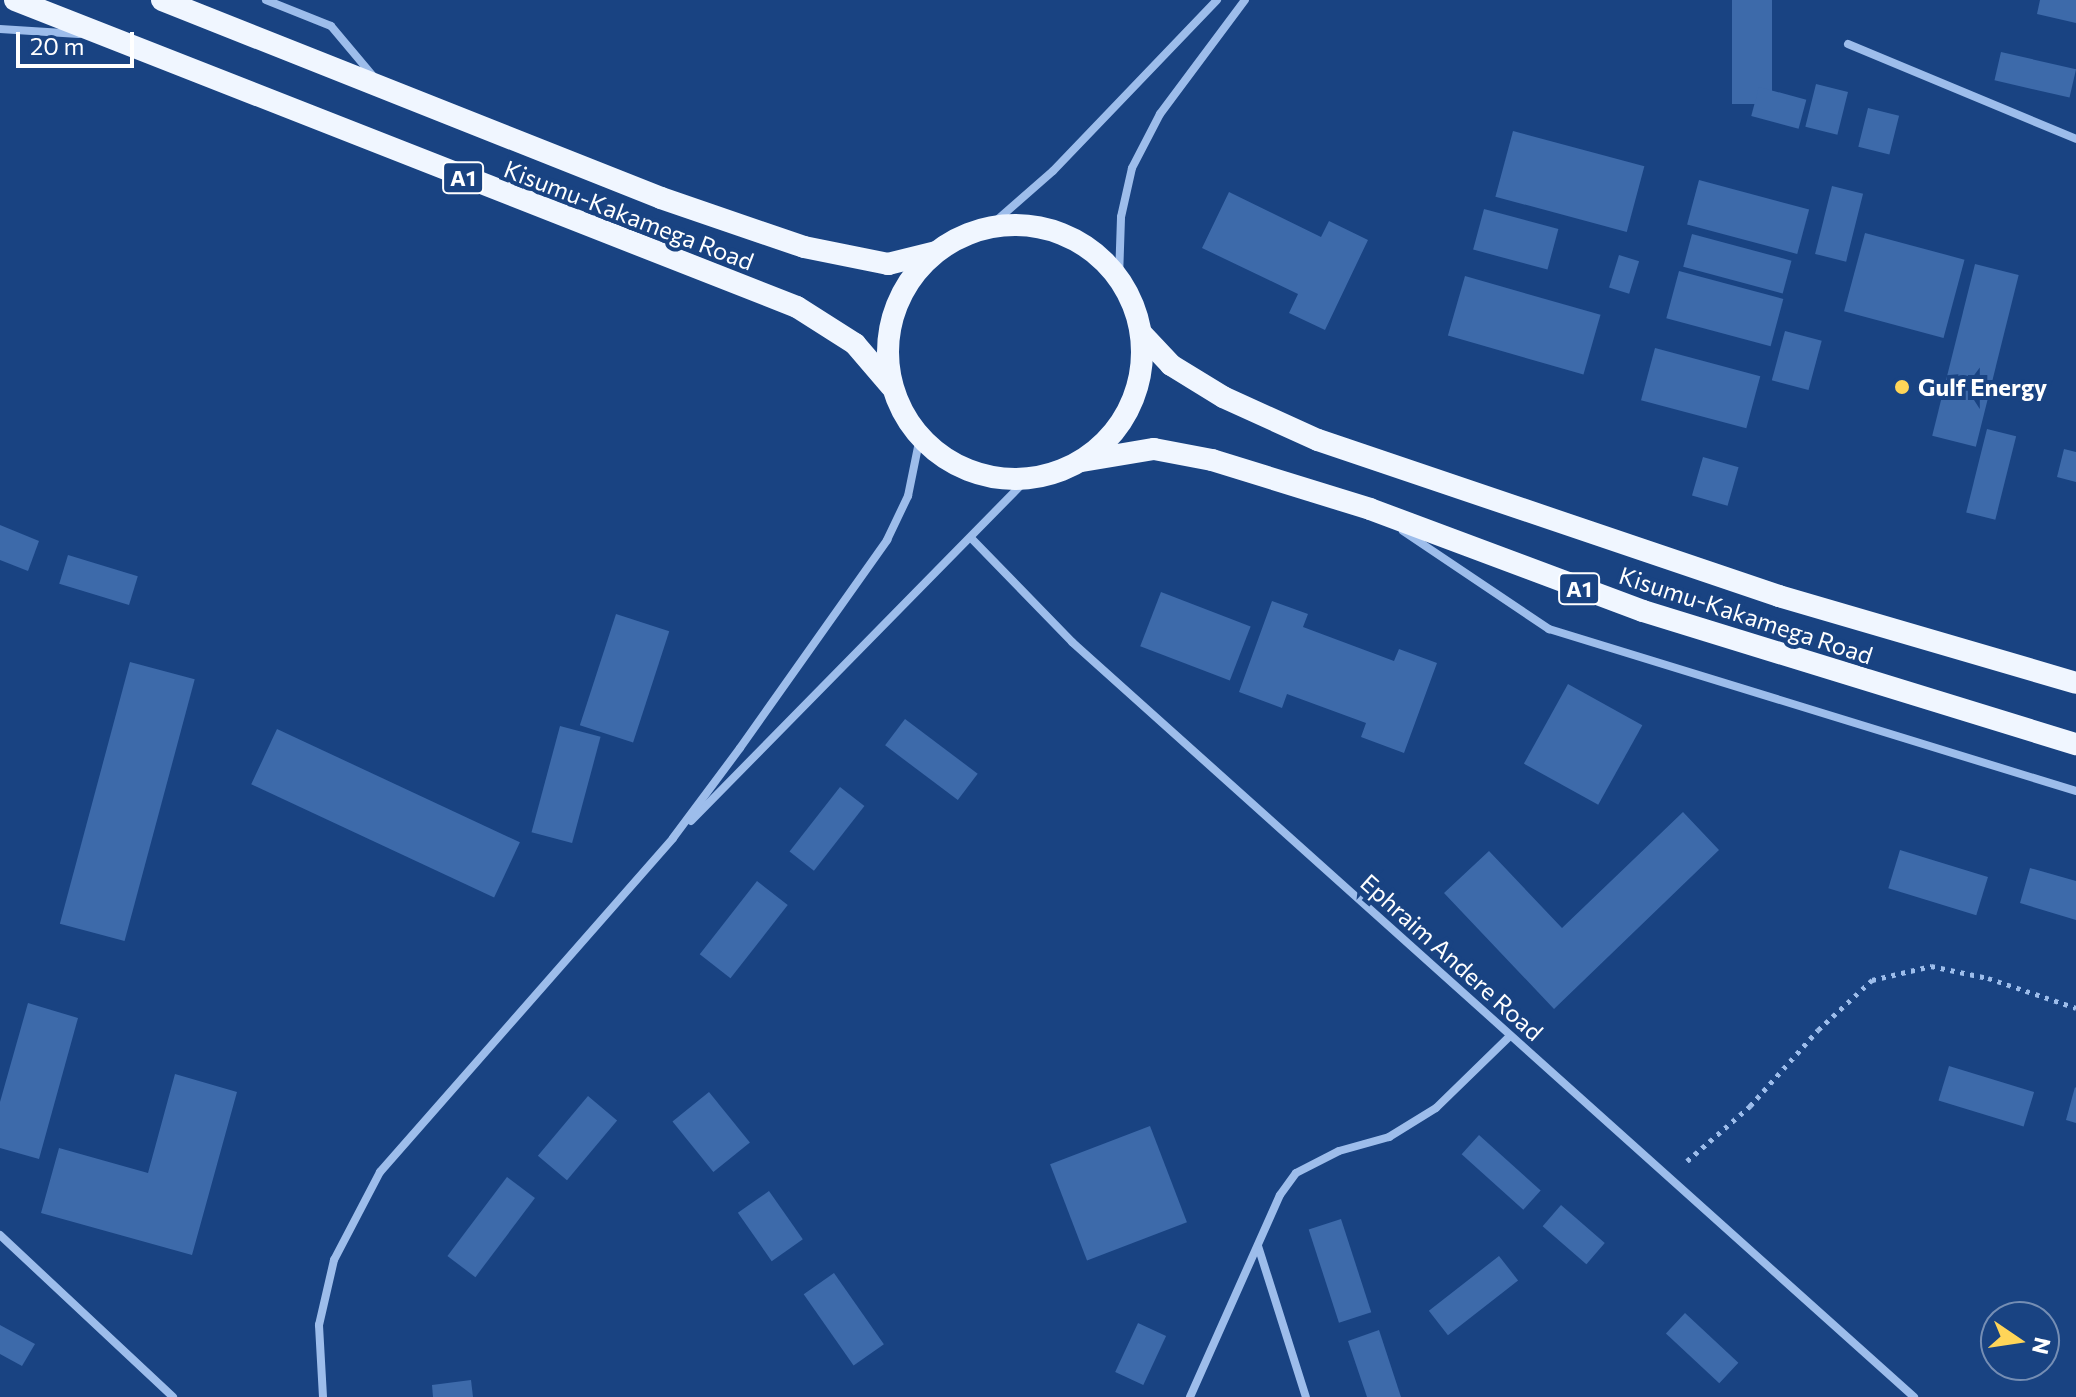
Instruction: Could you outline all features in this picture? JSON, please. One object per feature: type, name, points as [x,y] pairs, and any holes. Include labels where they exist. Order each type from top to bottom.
[{"type":"highway","name":"Kisumu-Kakamega Road","points":[[15,0],[797,307],[855,344],[891,386]]},
{"type":"highway","name":"Kisumu-Kakamega Road","points":[[162,0],[661,198],[804,247],[888,264],[936,252]]},
{"type":"highway","points":[[989,227],[1047,228],[1075,239],[1119,278],[1141,333],[1136,392],[1105,442],[1082,461],[1026,480],[968,472],[920,437],[891,386],[890,327],[899,298],[936,252],[989,227]]},
{"type":"highway","name":"Kisumu-Kakamega Road","points":[[1141,333],[1171,365],[1223,397],[1318,440],[1750,587],[2076,683]]},
{"type":"highway","name":"Kisumu-Kakamega Road","points":[[1082,461],[1154,449],[1212,460],[1370,509],[1643,611],[2076,744]]},
{"type":"street","points":[[266,0],[331,26],[386,90]]},
{"type":"street","points":[[989,227],[1053,171],[1217,0]]},
{"type":"street","points":[[1119,278],[1121,217],[1132,168],[1160,114],[1245,0]]},
{"type":"street","points":[[0,29],[96,34]]},
{"type":"street","points":[[1848,44],[2076,139]]},
{"type":"street","points":[[673,838],[887,540],[908,496],[920,437]]},
{"type":"street","points":[[323,1397],[319,1325],[334,1260],[380,1172],[673,838],[972,539],[1026,480]]},
{"type":"street","points":[[1370,509],[1549,629],[2076,791]]},
{"type":"street","name":"Ephraim Andere Road","points":[[972,539],[1072,642],[1914,1397]]},
{"type":"street","points":[[1190,1397],[1257,1245],[1296,1173],[1339,1151],[1389,1137],[1436,1108],[1510,1036]]},
{"type":"street","points":[[0,1235],[173,1397]]},
{"type":"street","points":[[1257,1245],[1306,1397]]},
{"type":"path","points":[[1669,1178],[1750,1106],[1818,1030],[1872,980],[1931,966],[1988,978],[2076,1008]]},
{"type":"building","points":[[1732,0],[1772,0],[1772,104],[1732,104]]},
{"type":"building","points":[[2040,0],[2076,0],[2076,23],[2037,14]]},
{"type":"building","points":[[2001,52],[2076,69],[2070,98],[1994,80]]},
{"type":"building","points":[[1816,84],[1848,92],[1837,135],[1805,127]]},
{"type":"building","points":[[1759,87],[1806,100],[1799,129],[1751,116]]},
{"type":"building","points":[[1868,108],[1899,116],[1889,155],[1858,147]]},
{"type":"building","points":[[1513,131],[1644,166],[1627,232],[1495,197]]},
{"type":"building","points":[[1699,180],[1809,210],[1797,254],[1687,224]]},
{"type":"building","points":[[1832,186],[1863,194],[1846,262],[1815,254]]},
{"type":"building","points":[[1229,192],[1321,237],[1329,221],[1368,240],[1325,330],[1289,313],[1298,294],[1202,248]]},
{"type":"building","points":[[1484,209],[1558,229],[1548,269],[1473,250]]},
{"type":"building","points":[[1865,233],[1964,260],[1944,338],[1844,311]]},
{"type":"building","points":[[1692,234],[1791,261],[1783,293],[1683,267]]},
{"type":"building","points":[[1619,255],[1639,261],[1629,294],[1609,288]]},
{"type":"building","points":[[1975,264],[2019,275],[1976,447],[1932,436]]},
{"type":"building","points":[[1679,271],[1783,299],[1771,346],[1666,318]]},
{"type":"building","points":[[1465,276],[1601,315],[1583,374],[1448,336]]},
{"type":"building","points":[[1785,331],[1822,341],[1809,390],[1772,380]]},
{"type":"building","points":[[1655,348],[1760,376],[1746,428],[1641,400]]},
{"type":"building","points":[[1987,429],[2016,436],[1995,520],[1966,512]]},
{"type":"building","points":[[2064,449],[2076,452],[2076,482],[2057,477]]},
{"type":"building","points":[[1703,457],[1739,467],[1728,506],[1692,495]]},
{"type":"building","points":[[0,525],[39,541],[28,571],[0,560]]},
{"type":"building","points":[[68,555],[138,576],[129,605],[59,584]]},
{"type":"building","points":[[1161,592],[1251,626],[1230,681],[1140,646]]},
{"type":"building","points":[[1272,601],[1308,614],[1303,627],[1394,661],[1399,649],[1437,663],[1404,753],[1361,737],[1366,723],[1287,694],[1282,708],[1239,692]]},
{"type":"building","points":[[616,614],[669,631],[633,743],[580,725]]},
{"type":"building","points":[[130,662],[195,679],[125,941],[60,924]]},
{"type":"building","points":[[1568,684],[1642,725],[1598,805],[1524,764]]},
{"type":"building","points":[[905,719],[978,774],[958,800],[885,745]]},
{"type":"building","points":[[560,726],[601,737],[572,843],[532,832]]},
{"type":"building","points":[[277,729],[520,842],[494,898],[251,784]]},
{"type":"building","points":[[840,787],[864,806],[814,871],[790,852]]},
{"type":"building","points":[[1683,812],[1719,850],[1554,1009],[1444,893],[1489,851],[1562,928]]},
{"type":"building","points":[[1900,850],[1988,877],[1976,915],[1888,888]]},
{"type":"building","points":[[2030,868],[2076,881],[2076,920],[2020,903]]},
{"type":"building","points":[[757,881],[788,905],[730,978],[700,954]]},
{"type":"building","points":[[28,1003],[78,1018],[39,1159],[0,1148],[0,1102]]},
{"type":"building","points":[[1949,1066],[2034,1092],[2024,1126],[1938,1100]]},
{"type":"building","points":[[175,1074],[237,1092],[192,1255],[41,1213],[59,1148],[148,1173]]},
{"type":"building","points":[[2076,1088],[2076,1123],[2066,1120]]},
{"type":"building","points":[[709,1092],[750,1143],[713,1172],[672,1122]]},
{"type":"building","points":[[588,1096],[617,1120],[567,1180],[538,1156]]},
{"type":"building","points":[[1150,1126],[1187,1222],[1087,1261],[1050,1164]]},
{"type":"building","points":[[1479,1135],[1541,1191],[1523,1210],[1462,1154]]},
{"type":"building","points":[[507,1177],[535,1198],[475,1277],[447,1256]]},
{"type":"building","points":[[769,1191],[803,1239],[772,1261],[738,1213]]},
{"type":"building","points":[[1561,1205],[1605,1243],[1586,1264],[1543,1226]]},
{"type":"building","points":[[1341,1219],[1371,1312],[1339,1323],[1309,1230]]},
{"type":"building","points":[[1499,1256],[1518,1280],[1448,1335],[1429,1311]]},
{"type":"building","points":[[834,1273],[884,1344],[854,1365],[804,1294]]},
{"type":"building","points":[[1685,1313],[1738,1363],[1719,1383],[1666,1333]]},
{"type":"building","points":[[1138,1323],[1166,1336],[1143,1385],[1115,1372]]},
{"type":"building","points":[[0,1325],[35,1344],[22,1366],[0,1354]]},
{"type":"building","points":[[1379,1330],[1401,1397],[1367,1397],[1348,1341]]},
{"type":"building","points":[[471,1380],[473,1397],[433,1397],[432,1385]]},
{"type":"place","name":"Gulf Energy","points":[[1902,387]]}]
